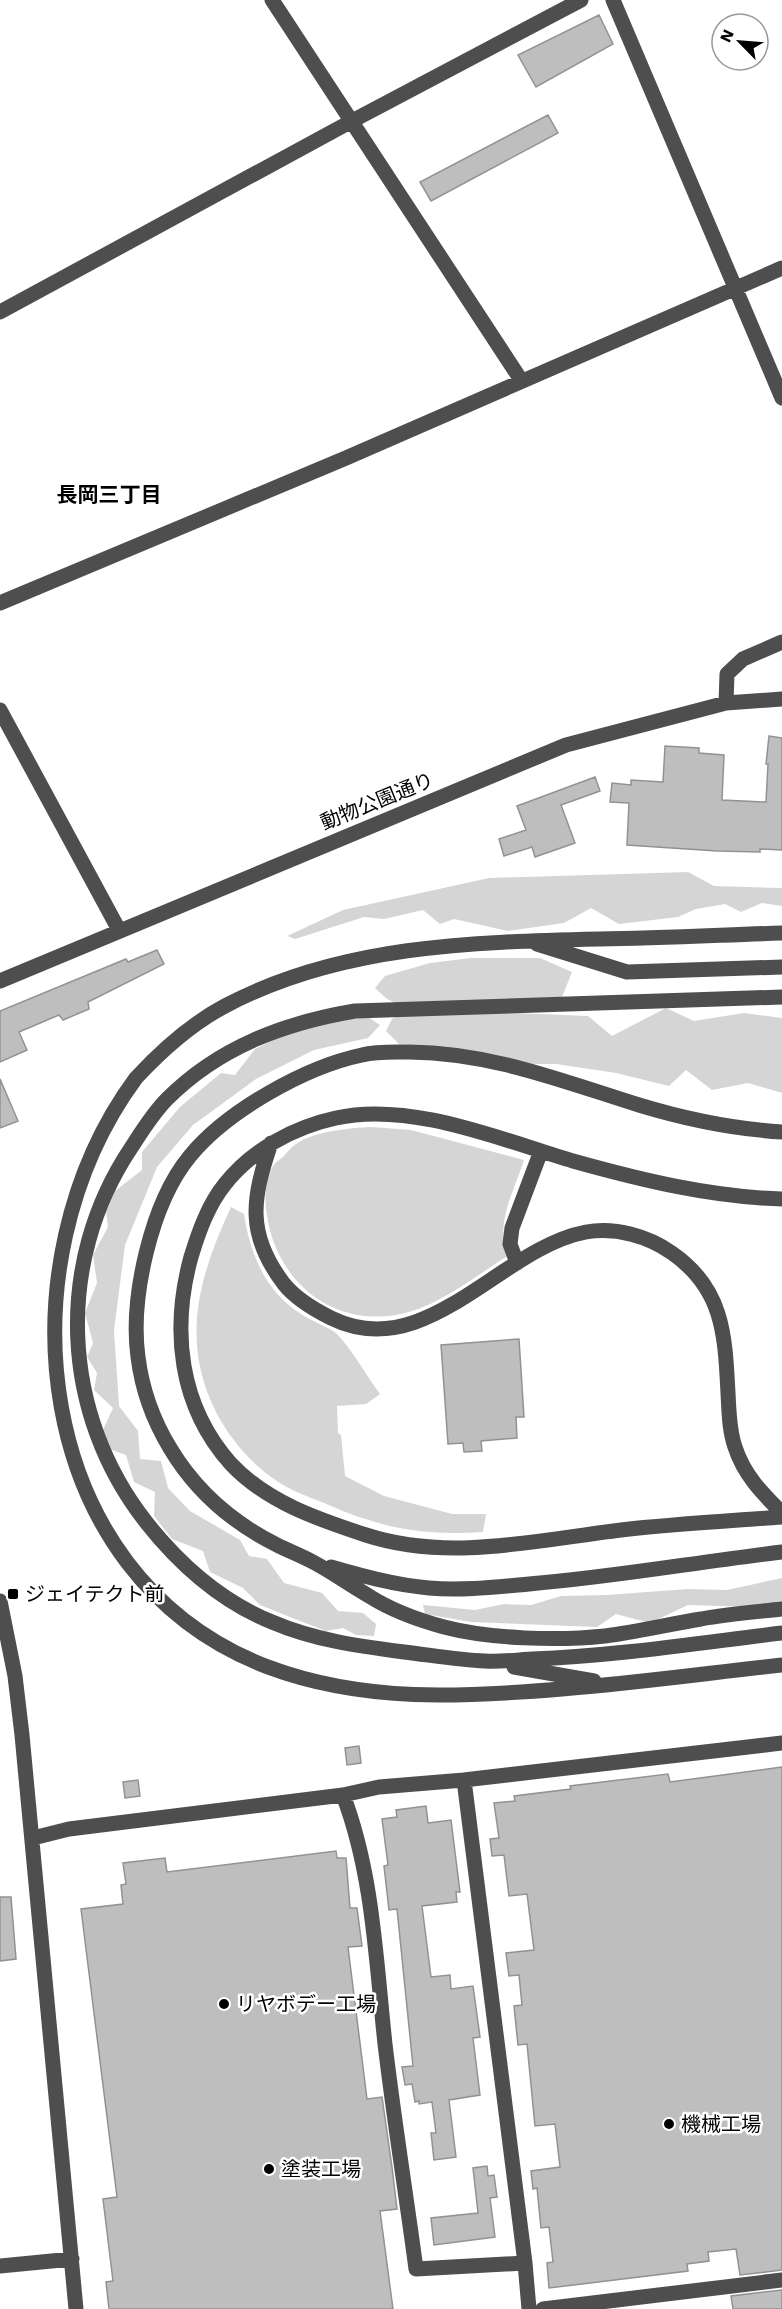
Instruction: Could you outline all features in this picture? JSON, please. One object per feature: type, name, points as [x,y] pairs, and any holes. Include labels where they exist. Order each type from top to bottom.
[{"type":"street","points":[[272,0],[521,380]]},
{"type":"street","points":[[0,312],[581,0]]},
{"type":"street","points":[[613,0],[782,398]]},
{"type":"street","points":[[0,603],[346,458],[782,268]]},
{"type":"street","points":[[726,703],[727,674],[743,659],[782,642]]},
{"type":"street","name":"動物公園通り","points":[[0,981],[566,746],[726,703],[782,699]]},
{"type":"street","points":[[0,710],[119,930]]},
{"type":"street","points":[[65,1188],[93,1133],[120,1094],[154,1059],[184,1033],[222,1007],[287,979],[344,962],[428,948],[525,941],[782,933]]},
{"type":"street","points":[[525,941],[627,972],[782,967]]},
{"type":"street","points":[[613,1685],[485,1661],[365,1647],[306,1635],[268,1621],[232,1602],[196,1577],[164,1545],[124,1493],[96,1435],[85,1400],[77,1332],[78,1298],[88,1244],[105,1193],[123,1159],[167,1099],[201,1071],[239,1047],[275,1030],[313,1018],[355,1011],[396,1008],[499,1007],[782,997]]},
{"type":"street","points":[[782,1132],[686,1118],[501,1062],[465,1055],[394,1052],[363,1054],[332,1064],[246,1106],[188,1158],[164,1198],[152,1233],[143,1268],[137,1312],[138,1355],[146,1395],[171,1450],[211,1500],[236,1521],[274,1544],[313,1562],[373,1599],[402,1612],[449,1628],[502,1636],[581,1638],[606,1636],[705,1618],[782,1609]]},
{"type":"street","points":[[782,1199],[719,1194],[673,1186],[625,1175],[445,1124],[393,1114],[336,1118],[310,1125],[271,1143],[254,1155],[224,1185],[203,1222],[181,1301],[179,1334],[190,1396],[202,1423],[230,1462],[262,1491],[307,1514],[392,1543],[436,1549],[473,1548],[669,1524],[782,1517]]},
{"type":"street","points":[[271,1143],[258,1180],[255,1206],[262,1249],[271,1267],[304,1304],[338,1322],[383,1329],[427,1318],[541,1247],[561,1239],[604,1230],[626,1233],[649,1240],[671,1252],[690,1267],[716,1303],[726,1345],[729,1422],[735,1447],[747,1474],[759,1491],[782,1512]]},
{"type":"street","points":[[517,1263],[510,1244],[512,1228],[541,1151]]},
{"type":"street","points":[[47,1408],[52,1429]]},
{"type":"street","points":[[58,1451],[79,1498],[98,1530],[120,1560],[146,1587],[194,1627],[218,1642],[262,1665],[317,1682],[390,1694],[458,1697],[613,1685],[782,1665]]},
{"type":"street","points":[[313,1562],[397,1584],[431,1588],[460,1588],[614,1576],[704,1561],[782,1552]]},
{"type":"street","points":[[0,1601],[15,1676],[33,1838],[76,2309]]},
{"type":"street","points":[[485,1661],[585,1657],[782,1633]]},
{"type":"street","points":[[33,1838],[69,1829],[343,1795],[379,1788],[782,1743]]},
{"type":"street","points":[[464,1780],[529,2309]]},
{"type":"street","points":[[343,1795],[356,1828],[369,1899],[386,2053],[416,2269],[525,2263]]},
{"type":"street","points":[[0,2266],[72,2259]]},
{"type":"street","points":[[543,2309],[782,2280]]},
{"type":"shaded area","points":[[688,872],[714,886],[782,888],[782,906],[762,903],[741,912],[725,904],[696,909],[678,917],[619,924],[591,908],[564,923],[508,931],[454,919],[440,924],[423,910],[384,919],[364,917],[295,939],[287,936],[343,910],[489,878]]},
{"type":"shaded area","points":[[471,958],[540,958],[572,972],[562,997],[466,1011],[588,1016],[612,1036],[666,1008],[694,1021],[744,1013],[782,1018],[782,1093],[748,1083],[712,1090],[686,1070],[669,1086],[616,1073],[556,1064],[488,1064],[439,1046],[399,1044],[386,1031],[392,1019],[403,1012],[402,1006],[387,999],[375,988],[385,976],[430,963]]},
{"type":"shaded area","points":[[368,1017],[380,1025],[368,1038],[314,1050],[256,1079],[193,1125],[157,1167],[125,1245],[114,1330],[119,1406],[138,1431],[140,1459],[161,1461],[168,1488],[190,1511],[240,1540],[249,1556],[267,1559],[284,1583],[322,1593],[338,1611],[363,1613],[376,1624],[374,1636],[356,1635],[343,1628],[326,1631],[260,1605],[243,1588],[210,1572],[203,1551],[172,1539],[154,1516],[155,1492],[134,1482],[126,1455],[109,1449],[102,1432],[113,1408],[94,1390],[97,1373],[87,1357],[93,1343],[85,1313],[97,1283],[93,1255],[108,1227],[106,1212],[115,1191],[142,1170],[142,1152],[180,1107],[221,1073],[235,1075],[255,1049],[309,1023]]},
{"type":"shaded area","points":[[371,1127],[411,1130],[524,1160],[504,1220],[503,1232],[509,1255],[441,1299],[396,1315],[372,1316],[349,1313],[328,1305],[310,1293],[294,1278],[282,1259],[272,1238],[266,1209],[265,1197],[270,1171],[296,1144],[322,1133]]},
{"type":"shaded area","points":[[231,1207],[244,1214],[255,1257],[269,1283],[288,1305],[337,1334],[380,1394],[366,1404],[337,1406],[338,1433],[341,1435],[345,1476],[384,1496],[452,1514],[486,1514],[483,1532],[420,1531],[383,1524],[345,1512],[277,1481],[247,1456],[233,1439],[216,1412],[205,1385],[196,1334],[203,1283],[210,1258]]},
{"type":"shaded area","points":[[782,1578],[782,1602],[755,1607],[688,1605],[650,1623],[616,1614],[597,1627],[471,1622],[425,1614],[423,1605],[475,1610],[504,1604],[531,1605],[561,1596],[688,1589],[727,1590]]},
{"type":"building","points":[[599,15],[613,44],[536,87],[518,55]]},
{"type":"building","points":[[548,115],[558,133],[431,201],[420,182]]},
{"type":"building","points":[[769,736],[782,738],[782,850],[717,851],[627,845],[629,803],[610,802],[612,783],[631,785],[631,780],[663,782],[665,746],[699,748],[699,753],[724,755],[722,800],[766,802]]},
{"type":"building","points":[[595,777],[600,791],[561,805],[575,843],[535,857],[532,847],[504,856],[499,839],[526,830],[517,806]]},
{"type":"building","points":[[157,950],[164,964],[88,1002],[89,1009],[63,1020],[59,1015],[19,1032],[27,1050],[0,1062],[0,1011],[126,959],[128,962]]},
{"type":"building","points":[[0,1079],[18,1121],[0,1128]]},
{"type":"building","points":[[519,1339],[524,1417],[516,1417],[517,1438],[481,1441],[482,1451],[464,1452],[463,1443],[448,1444],[441,1345]]},
{"type":"building","points":[[359,1746],[361,1763],[347,1765],[345,1748]]},
{"type":"building","name":"機械工場","points":[[782,1767],[782,2270],[740,2275],[736,2249],[708,2252],[709,2261],[687,2264],[688,2271],[549,2288],[547,2263],[553,2262],[549,2227],[541,2228],[537,2188],[533,2189],[531,2171],[560,2167],[555,2124],[535,2126],[527,2044],[518,2045],[514,2006],[522,2005],[519,1975],[509,1976],[506,1953],[534,1950],[527,1894],[509,1896],[504,1855],[492,1856],[490,1839],[499,1838],[494,1803],[515,1801],[514,1796],[571,1789],[570,1786],[668,1774],[670,1782]]},
{"type":"building","points":[[138,1780],[140,1796],[125,1798],[123,1782]]},
{"type":"building","points":[[426,1806],[428,1823],[451,1820],[460,1892],[456,1892],[457,1902],[422,1906],[431,1977],[450,1975],[451,1989],[473,1986],[480,2037],[473,2038],[480,2095],[449,2100],[456,2157],[434,2160],[431,2133],[436,2133],[432,2102],[419,2104],[419,2101],[415,2102],[412,2084],[405,2085],[402,2067],[413,2066],[397,1909],[389,1910],[384,1866],[388,1865],[382,1819],[397,1817],[396,1810]]},
{"type":"building","name":"リヤボデー工場","points":[[336,1851],[337,1858],[346,1858],[350,1908],[357,1908],[362,1946],[348,1947],[367,2099],[382,2097],[392,2167],[397,2209],[380,2211],[393,2309],[109,2309],[106,2282],[113,2281],[103,2199],[117,2197],[81,1909],[123,1904],[121,1885],[126,1884],[123,1863],[165,1858],[167,1872]]},
{"type":"building","points":[[0,1897],[11,1897],[16,1959],[0,1961]]},
{"type":"building","points":[[487,2166],[488,2176],[494,2175],[497,2197],[490,2198],[495,2237],[434,2245],[431,2218],[478,2213],[473,2168]]},
{"type":"building","points":[[782,2290],[782,2309],[733,2309],[731,2296]]},
{"type":"place","name":"ジェイテクト前","points":[[13,1594]]},
{"type":"place","name":"リヤボデー工場","points":[[224,2004]]},
{"type":"place","name":"機械工場","points":[[669,2124]]},
{"type":"place","name":"塗装工場","points":[[269,2169]]},
{"type":"district","name":"長岡三丁目","points":[[109,494]]}]
